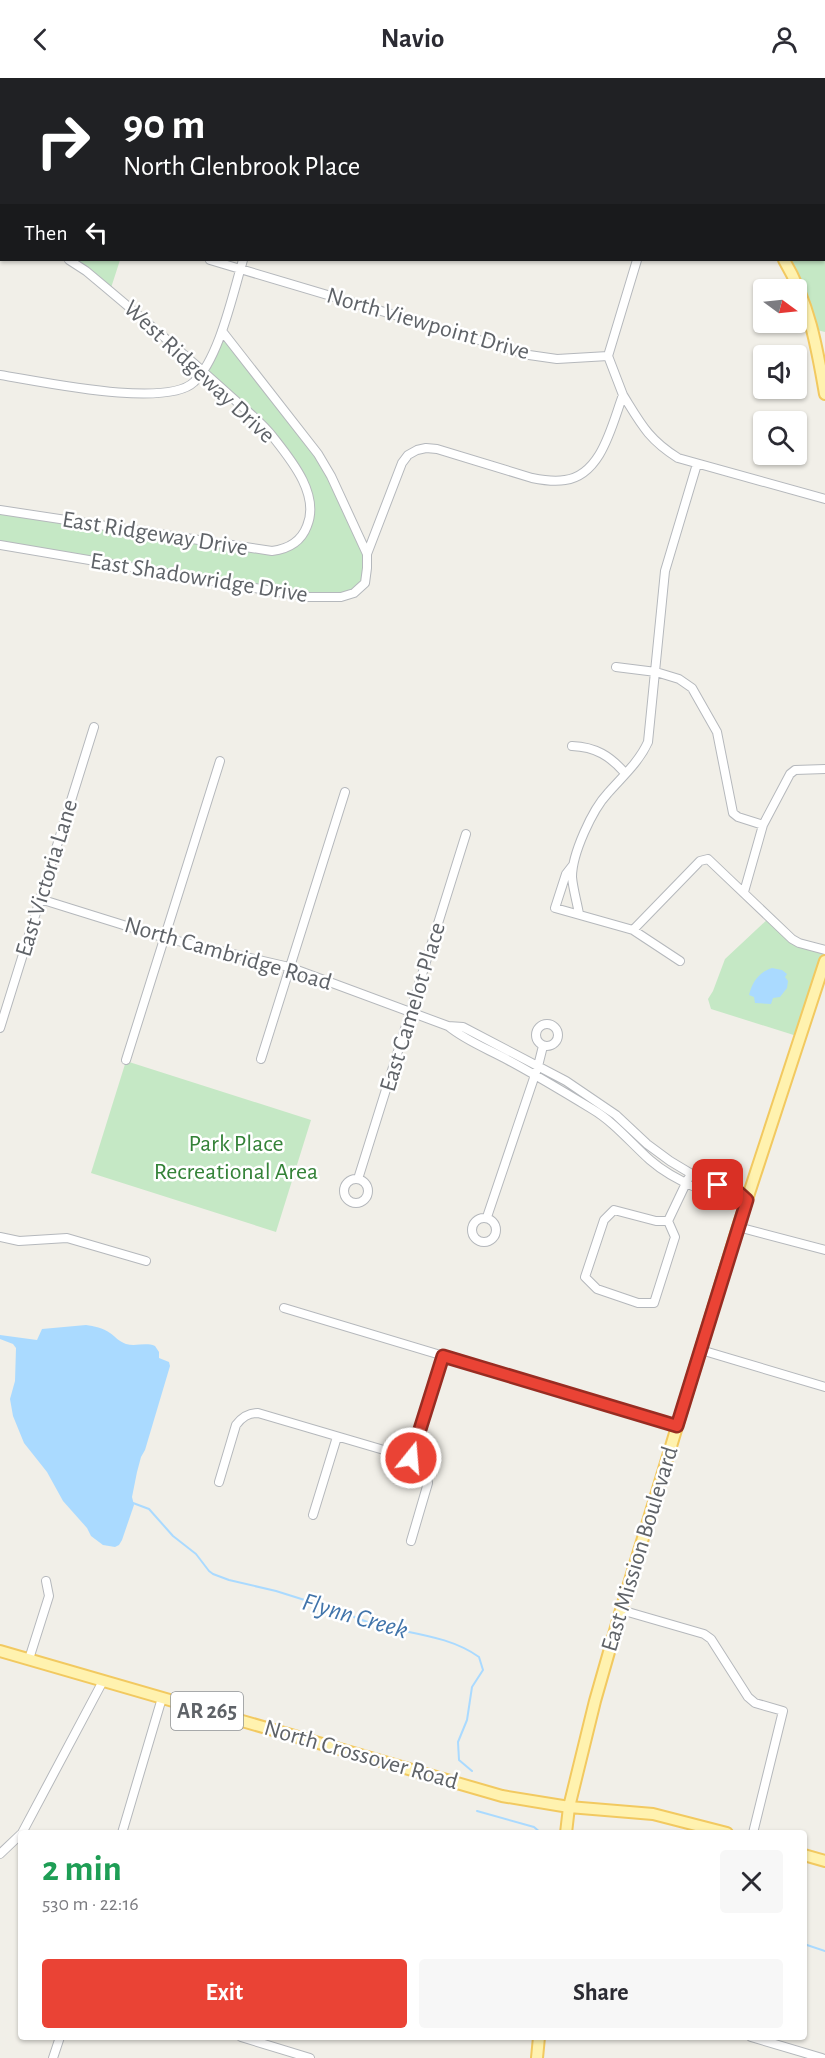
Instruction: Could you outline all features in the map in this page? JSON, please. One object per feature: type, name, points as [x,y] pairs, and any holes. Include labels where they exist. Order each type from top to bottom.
[{"type":"main road","points":[[785,261],[807,309],[825,394]]},
{"type":"main road","name":"East Mission Boulevard","points":[[566,1830],[569,1807],[601,1676],[738,1227],[825,961]]},
{"type":"main road","name":"North Crossover Road","points":[[0,1651],[502,1796],[569,1807],[653,1814],[715,1830]]},
{"type":"main road","points":[[807,1856],[825,1861]]},
{"type":"main road","points":[[537,2058],[539,2040]]},
{"type":"street","name":"West Ridgeway Drive","points":[[71,261],[86,271],[203,372],[272,435],[306,487],[310,504],[310,519],[304,534]]},
{"type":"street","name":"North Viewpoint Drive","points":[[214,261],[529,355],[557,359],[608,356]]},
{"type":"street","points":[[0,375],[124,393],[180,391],[192,384],[203,372],[222,331],[243,261]]},
{"type":"street","points":[[637,261],[608,356],[623,395],[645,431],[653,441],[678,458],[825,499]]},
{"type":"street","points":[[222,331],[318,454],[331,476],[367,554]]},
{"type":"street","points":[[367,554],[402,463],[408,455],[426,448],[436,449],[532,478],[547,481],[566,480],[581,473],[596,459],[607,442],[623,395]]},
{"type":"street","points":[[579,914],[572,877],[589,819],[596,807],[639,758],[648,742],[665,571],[697,464]]},
{"type":"street","name":"East Ridgeway Drive","points":[[0,510],[264,551],[283,550],[294,544],[304,534]]},
{"type":"street","name":"East Shadowridge Drive","points":[[0,545],[308,597],[326,598],[354,593],[365,583],[368,568],[367,554]]},
{"type":"street","points":[[616,667],[656,672],[679,680],[692,688],[717,732],[733,813],[738,817],[763,825]]},
{"type":"street","name":"East Victoria Lane","points":[[0,1028],[94,727]]},
{"type":"street","points":[[572,746],[589,748],[602,753],[614,761],[625,773]]},
{"type":"street","points":[[126,1060],[220,760]]},
{"type":"street","points":[[744,891],[763,825],[790,774],[795,770],[825,769]]},
{"type":"street","points":[[261,1059],[345,792]]},
{"type":"street","name":"East Camelot Place","points":[[358,1179],[466,834]]},
{"type":"street","points":[[633,930],[704,859],[713,862],[792,939],[825,950]]},
{"type":"street","points":[[574,864],[566,874],[555,908],[633,930],[680,960]]},
{"type":"street","name":"North Cambridge Road","points":[[40,899],[165,938],[289,967],[448,1026],[464,1027],[592,1097],[688,1178]]},
{"type":"street","name":"North Cambridge Road","points":[[448,1026],[459,1036],[535,1076],[604,1117],[652,1162],[688,1178],[736,1190],[747,1200]]},
{"type":"street","points":[[488,1217],[543,1046]]},
{"type":"street","points":[[668,1221],[656,1221],[614,1210],[604,1220],[585,1277],[597,1289],[638,1303],[654,1303],[675,1237],[668,1221],[688,1178]]},
{"type":"street","points":[[738,1227],[825,1250]]},
{"type":"street","points":[[0,1237],[19,1241],[67,1238],[146,1261]]},
{"type":"street","points":[[284,1308],[677,1426]]},
{"type":"street","points":[[701,1350],[825,1387]]},
{"type":"street","points":[[411,1458],[443,1356]]},
{"type":"street","points":[[219,1482],[236,1425],[245,1416],[258,1413],[411,1458],[426,1467],[428,1483],[411,1541]]},
{"type":"street","points":[[313,1515],[337,1437]]},
{"type":"street","points":[[29,1659],[50,1596],[46,1581]]},
{"type":"street","points":[[621,1610],[704,1634],[716,1644],[748,1697],[763,1706],[783,1711],[754,1830]]},
{"type":"street","points":[[23,1830],[103,1681]]},
{"type":"street","points":[[123,1830],[162,1698]]},
{"type":"street","points":[[0,1854],[18,1837]]},
{"type":"street","points":[[53,2058],[59,2040]]},
{"type":"street","points":[[252,2040],[310,2058]]},
{"type":"street","points":[[761,2040],[822,2058]]},
{"type":"green space","points":[[70,261],[120,261],[110,291]]},
{"type":"green space","points":[[784,261],[825,261],[825,332],[813,329],[807,315],[807,279],[792,279]]},
{"type":"green space","points":[[222,331],[318,454],[367,554],[365,583],[354,593],[326,598],[0,545],[0,510],[264,551],[294,544],[310,519],[306,487],[272,435],[203,371]]},
{"type":"green space","points":[[770,917],[792,939],[825,950],[825,961],[800,1037],[711,1009],[708,999],[725,959]]},
{"type":"green space","name":"Park Place Recreational Area","points":[[126,1061],[311,1120],[276,1232],[91,1173]]},
{"type":"water","points":[[772,968],[782,970],[787,974],[785,977],[788,981],[787,988],[780,997],[773,998],[771,1004],[755,1003],[754,997],[749,995],[752,986],[760,975]]},
{"type":"water","points":[[86,1325],[104,1330],[126,1344],[155,1346],[159,1352],[159,1358],[169,1362],[170,1366],[137,1472],[132,1497],[134,1505],[122,1540],[115,1547],[103,1545],[91,1536],[87,1528],[63,1501],[47,1472],[24,1443],[13,1416],[10,1399],[15,1381],[16,1348],[13,1344],[0,1339],[0,1335],[37,1340],[42,1329]]},
{"type":"waterway","name":"Flynn Creek","points":[[133,1503],[149,1509],[173,1536],[196,1554],[213,1574],[276,1591],[379,1625],[448,1641],[479,1657],[483,1670],[472,1687],[467,1720],[458,1742],[459,1760],[472,1771]]},
{"type":"waterway","name":"Flynn Creek","points":[[477,1811],[534,1827],[538,1830]]},
{"type":"waterway","name":"Flynn Creek","points":[[807,1945],[825,1951]]},
{"type":"route","points":[[411,1458],[443,1356],[677,1426],[747,1200],[736,1190],[718,1185]]}]
